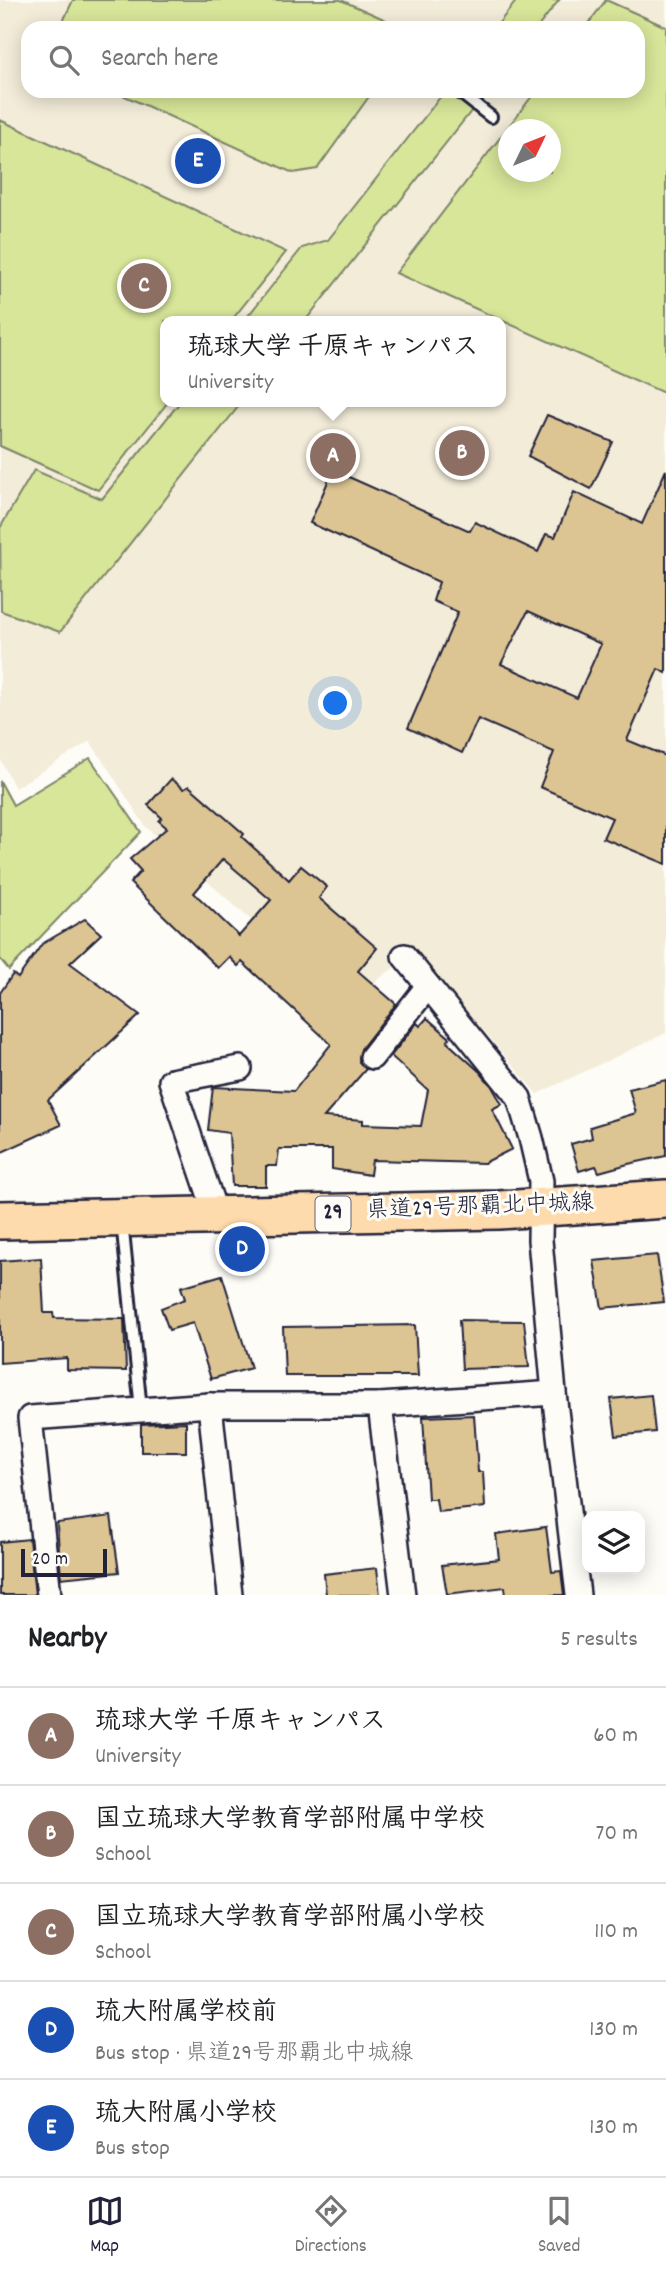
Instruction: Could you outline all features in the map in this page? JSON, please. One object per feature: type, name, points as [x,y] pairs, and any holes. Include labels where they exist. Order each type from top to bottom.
[{"type":"main road","name":"県道29号那覇北中城線","points":[[0,1220],[539,1208],[666,1199]]},
{"type":"street","points":[[404,957],[519,1098],[541,1181],[540,1240],[554,1393],[578,1595]]},
{"type":"street","points":[[372,1057],[428,986]]},
{"type":"street","points":[[217,1217],[171,1081],[240,1068]]},
{"type":"street","points":[[49,1595],[30,1418],[210,1405],[380,1405],[554,1393]]},
{"type":"street","points":[[210,1405],[230,1595]]},
{"type":"street","points":[[380,1405],[403,1595]]},
{"type":"lane","points":[[467,98],[491,117]]},
{"type":"lane","points":[[122,1218],[141,1410]]},
{"type":"shaded area","points":[[0,0],[666,0],[666,1033],[537,1094],[416,951],[346,1004],[146,827],[90,741],[15,788],[0,759]]},
{"type":"green space","points":[[73,0],[341,0],[388,21],[63,21]]},
{"type":"green space","points":[[517,0],[559,0],[542,21],[500,21]]},
{"type":"green space","points":[[606,0],[666,27],[666,394],[506,322],[506,316],[492,316],[396,273],[498,140],[498,182],[561,182],[561,119],[514,119],[531,98],[645,98],[645,21],[590,21]]},
{"type":"green space","points":[[129,98],[368,98],[317,169],[293,173]]},
{"type":"green space","points":[[440,98],[481,98],[309,316],[248,316],[302,248],[328,240]]},
{"type":"green space","points":[[0,120],[286,252],[235,316],[160,316],[160,407],[164,407],[98,490],[0,446]]},
{"type":"green space","points":[[176,407],[238,407],[60,632],[1,611],[0,528],[34,470],[102,499]]},
{"type":"green space","points":[[90,758],[141,832],[9,970],[0,959],[0,781],[13,805]]},
{"type":"building","points":[[547,415],[613,442],[591,489],[528,456]]},
{"type":"building","points":[[333,470],[470,531],[475,522],[538,552],[546,534],[555,537],[574,492],[642,524],[666,470],[666,673],[658,669],[627,740],[666,756],[666,864],[603,838],[612,818],[540,787],[554,752],[478,719],[462,753],[408,728],[458,612],[433,601],[439,582],[310,523]],"holes":[[[528,611],[601,644],[577,698],[501,664]]]},
{"type":"building","points":[[171,779],[184,789],[189,786],[244,834],[242,837],[289,880],[301,866],[327,887],[319,898],[377,948],[358,971],[396,1004],[361,1049],[359,1062],[366,1069],[324,1117],[363,1120],[363,1124],[421,1126],[428,1090],[391,1056],[417,1023],[420,1026],[427,1018],[450,1038],[447,1042],[491,1085],[502,1104],[492,1109],[512,1149],[484,1163],[372,1160],[370,1175],[332,1169],[332,1149],[279,1149],[277,1166],[266,1166],[266,1186],[232,1186],[229,1133],[208,1130],[213,1087],[294,1091],[331,1044],[242,962],[238,966],[229,957],[218,968],[130,883],[141,871],[130,859],[167,828],[159,821],[162,818],[148,805]],"holes":[[[223,859],[271,900],[239,936],[194,893]]]},
{"type":"building","points":[[85,919],[101,934],[70,963],[140,1015],[48,1100],[61,1125],[0,1153],[0,993],[13,974],[18,978],[42,944]]},
{"type":"building","points":[[666,1080],[666,1156],[599,1172],[596,1166],[579,1171],[571,1144],[592,1138],[590,1127],[636,1113],[629,1089]]},
{"type":"building","points":[[657,1255],[664,1302],[602,1308],[594,1261]]},
{"type":"building","points":[[41,1258],[44,1313],[53,1313],[54,1318],[124,1319],[126,1371],[67,1370],[67,1358],[0,1363],[0,1261]]},
{"type":"building","points":[[222,1275],[251,1368],[211,1379],[193,1323],[169,1330],[161,1308],[185,1299],[181,1287]]},
{"type":"building","points":[[459,1320],[524,1321],[529,1367],[462,1369]]},
{"type":"building","points":[[415,1325],[418,1376],[285,1376],[283,1327]]},
{"type":"building","points":[[651,1395],[655,1432],[616,1436],[611,1399]]},
{"type":"building","points":[[474,1415],[478,1472],[483,1472],[485,1507],[438,1512],[436,1499],[428,1499],[423,1417]]},
{"type":"building","points":[[186,1422],[186,1452],[141,1452],[141,1424]]},
{"type":"building","points":[[111,1516],[119,1572],[61,1578],[57,1523]]},
{"type":"building","points":[[546,1527],[552,1572],[561,1571],[564,1595],[506,1595],[505,1587],[447,1594],[442,1565],[499,1559],[496,1534]]},
{"type":"building","points":[[29,1539],[35,1595],[0,1595],[0,1542]]},
{"type":"building","points":[[377,1568],[380,1595],[326,1595],[324,1574]]},
{"type":"place","name":"琉大附属小学校","points":[[198,161]]},
{"type":"place","name":"国立琉球大学教育学部附属小学校","points":[[144,286]]},
{"type":"place","name":"国立琉球大学教育学部附属中学校","points":[[462,453]]},
{"type":"place","name":"琉球大学 千原キャンパス","points":[[333,456]]},
{"type":"place","name":"琉大附属学校前","points":[[242,1249]]}]
